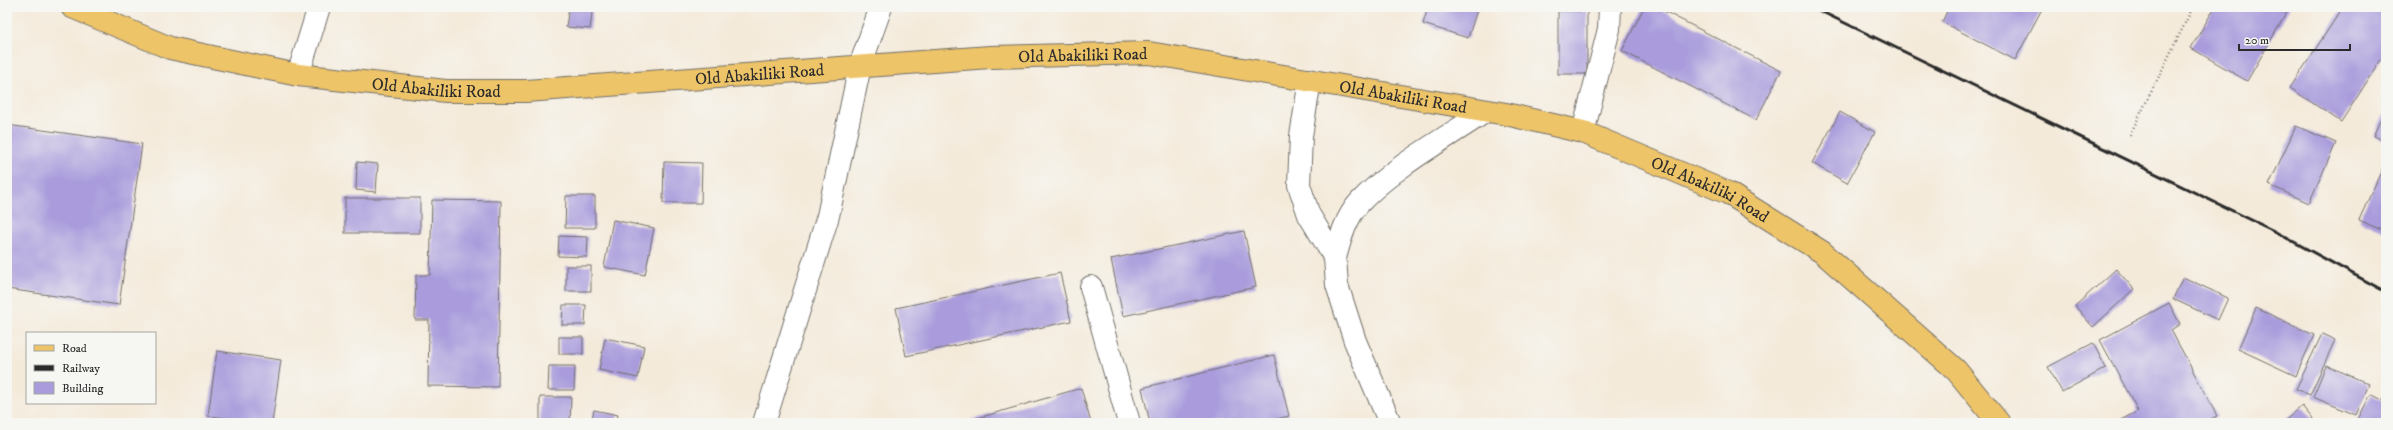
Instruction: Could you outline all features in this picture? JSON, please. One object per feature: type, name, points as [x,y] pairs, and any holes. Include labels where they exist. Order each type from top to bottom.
[{"type":"main road","name":"Old Abakiliki Road","points":[[72,7],[170,48],[298,75],[446,91],[526,91],[990,57],[1149,53],[1486,111],[1584,132],[1728,193],[1822,252],[1956,370],[1999,423]]},
{"type":"street","points":[[298,75],[319,7]]},
{"type":"street","points":[[764,423],[828,216],[860,66],[881,7]]},
{"type":"street","points":[[1584,132],[1609,29],[1610,7]]},
{"type":"street","points":[[1310,80],[1301,136],[1299,185],[1308,215],[1335,258]]},
{"type":"street","points":[[1390,423],[1355,341],[1337,284],[1335,258],[1343,231],[1359,203],[1404,165],[1486,111]]},
{"type":"street","points":[[1091,287],[1129,423]]},
{"type":"path","points":[[2130,135],[2193,7]]},
{"type":"building","points":[[569,7],[593,7],[590,29],[566,27]]},
{"type":"building","points":[[1428,7],[1478,7],[1468,38],[1423,24]]},
{"type":"building","points":[[1644,7],[1656,7],[1781,71],[1756,120],[1622,51]]},
{"type":"building","points":[[1949,7],[2043,7],[2015,60],[1942,22]]},
{"type":"building","points":[[2215,7],[2290,7],[2247,81],[2191,48]]},
{"type":"building","points":[[2343,7],[2386,7],[2386,52],[2341,122],[2290,88]]},
{"type":"building","points":[[1558,11],[1587,11],[1587,74],[1558,74]]},
{"type":"building","points":[[2386,108],[2386,142],[2373,136]]},
{"type":"building","points":[[1840,112],[1875,132],[1847,183],[1812,163]]},
{"type":"building","points":[[7,125],[142,144],[119,305],[7,289]]},
{"type":"building","points":[[2296,126],[2336,143],[2309,203],[2269,185]]},
{"type":"building","points":[[357,162],[378,164],[376,192],[356,190]]},
{"type":"building","points":[[664,162],[702,163],[701,203],[663,203]]},
{"type":"building","points":[[2384,165],[2386,166],[2386,232],[2359,220]]},
{"type":"building","points":[[566,196],[595,196],[595,228],[565,228]]},
{"type":"building","points":[[345,198],[420,198],[420,233],[345,233]]},
{"type":"building","points":[[432,200],[501,201],[498,387],[428,386],[429,320],[415,320],[416,275],[430,275]]},
{"type":"building","points":[[613,220],[654,228],[645,275],[604,267]]},
{"type":"building","points":[[1244,231],[1256,287],[1123,316],[1111,259]]},
{"type":"building","points":[[559,236],[588,237],[587,257],[558,256]]},
{"type":"building","points":[[566,266],[591,266],[591,291],[566,291]]},
{"type":"building","points":[[2116,269],[2134,289],[2093,327],[2075,306]]},
{"type":"building","points":[[1060,273],[1071,321],[906,356],[896,308]]},
{"type":"building","points":[[2183,277],[2228,298],[2218,320],[2173,299]]},
{"type":"building","points":[[2169,303],[2180,324],[2171,330],[2217,416],[2203,423],[2115,423],[2138,411],[2100,340]]},
{"type":"building","points":[[563,305],[586,305],[585,325],[562,325]]},
{"type":"building","points":[[2256,308],[2314,335],[2296,376],[2238,349]]},
{"type":"building","points":[[2322,334],[2335,340],[2310,395],[2296,389]]},
{"type":"building","points":[[559,337],[583,337],[583,354],[559,354]]},
{"type":"building","points":[[605,338],[644,346],[638,378],[599,370]]},
{"type":"building","points":[[2093,343],[2106,368],[2062,392],[2048,367]]},
{"type":"building","points":[[217,351],[281,360],[272,423],[208,416]]},
{"type":"building","points":[[1274,355],[1289,416],[1261,423],[1150,423],[1142,388]]},
{"type":"building","points":[[2326,365],[2369,384],[2356,415],[2313,397]]},
{"type":"building","points":[[549,366],[575,366],[574,390],[548,390]]},
{"type":"building","points":[[1081,388],[1091,423],[961,423]]},
{"type":"building","points":[[2371,394],[2386,402],[2386,417],[2383,423],[2361,423],[2357,421]]},
{"type":"building","points":[[540,397],[571,397],[570,423],[540,423]]},
{"type":"building","points":[[2302,406],[2316,423],[2282,423]]},
{"type":"building","points":[[594,410],[618,415],[616,423],[591,423]]},
{"type":"railway","points":[[1812,7],[2272,230],[2386,292]]}]
